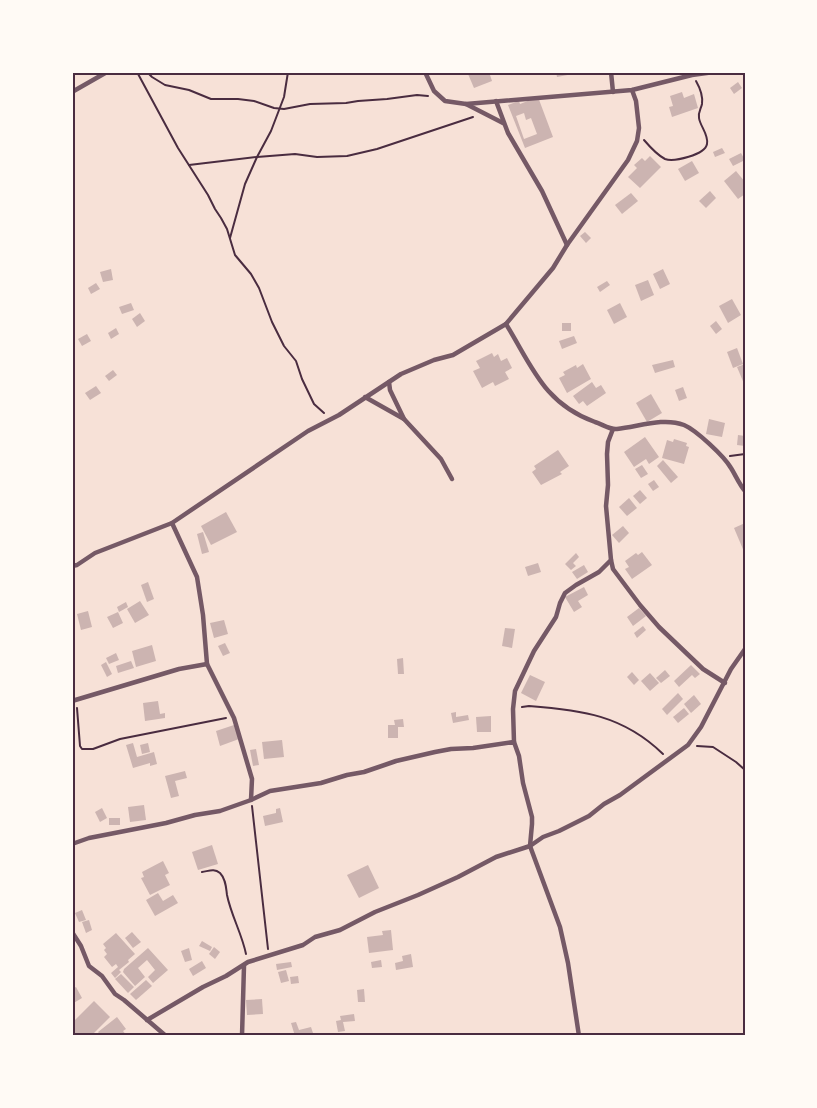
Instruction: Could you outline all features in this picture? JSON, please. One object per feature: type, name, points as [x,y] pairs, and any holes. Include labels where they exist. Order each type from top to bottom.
[{"type":"street","points":[[72,92],[107,72]]},
{"type":"street","points":[[425,72],[434,91],[445,101],[466,104],[632,90],[714,72]]},
{"type":"street","points":[[611,72],[613,92]]},
{"type":"street","points":[[72,566],[95,553],[172,523],[308,431],[339,415],[400,374],[453,355],[506,324],[553,268],[628,160],[639,133],[632,90]]},
{"type":"street","points":[[496,101],[504,123],[542,191],[567,246]]},
{"type":"street","points":[[466,104],[504,123]]},
{"type":"street","points":[[506,324],[530,368],[543,386],[561,404],[576,414],[613,429],[672,422],[686,426],[723,457],[745,491]]},
{"type":"street","points":[[389,381],[390,390],[404,420]]},
{"type":"street","points":[[365,398],[404,420],[441,459],[452,479]]},
{"type":"street","points":[[613,429],[608,442],[606,506],[613,569],[651,619],[703,669],[725,684]]},
{"type":"street","points":[[172,523],[197,577],[204,615],[207,664],[234,718],[252,779],[251,800]]},
{"type":"street","points":[[579,1036],[560,927],[530,846],[532,817],[514,742],[513,709],[515,691],[523,673],[556,617],[565,593],[600,572],[611,560]]},
{"type":"street","points":[[147,1020],[246,964],[339,930],[458,877],[496,857],[530,846],[543,837],[589,816],[688,745],[701,727],[732,669],[745,650]]},
{"type":"street","points":[[73,700],[178,669],[207,664]]},
{"type":"street","points":[[72,844],[89,837],[166,824],[195,815],[220,811],[270,791],[321,783],[435,752],[514,742]]},
{"type":"street","points":[[72,932],[89,966],[102,976],[115,994],[164,1035]]},
{"type":"street","points":[[242,1036],[246,964]]},
{"type":"path","points":[[137,72],[208,195],[226,229],[235,255],[259,288],[272,322],[284,346],[296,361],[314,404],[326,414],[339,415]]},
{"type":"path","points":[[147,72],[165,85],[189,90],[211,99],[254,101],[274,108],[417,95],[431,96],[445,101]]},
{"type":"path","points":[[230,238],[245,184],[256,157],[271,131],[284,97],[288,72]]},
{"type":"path","points":[[639,133],[650,147],[664,158],[673,160],[689,157],[705,149],[707,140],[699,120],[701,94],[692,75]]},
{"type":"path","points":[[189,165],[295,154],[317,157],[347,156],[484,114]]},
{"type":"path","points":[[723,457],[745,454]]},
{"type":"path","points":[[73,700],[77,707],[80,746],[85,750],[120,739],[166,729],[234,718]]},
{"type":"path","points":[[513,709],[529,706],[601,716],[651,742],[670,760]]},
{"type":"path","points":[[688,745],[712,747],[745,770]]},
{"type":"path","points":[[251,800],[269,955]]},
{"type":"path","points":[[202,872],[212,870],[222,875],[230,908],[245,947],[246,964]]},
{"type":"building","points":[[489,72],[492,81],[474,88],[468,74]]},
{"type":"building","points":[[556,72],[577,72],[578,73],[557,77]]},
{"type":"building","points":[[738,82],[742,88],[734,94],[730,88]]},
{"type":"building","points":[[682,92],[684,98],[694,94],[698,108],[672,117],[669,107],[673,106],[670,96]]},
{"type":"building","points":[[538,97],[553,137],[525,148],[508,105],[519,101],[520,104]],"holes":[[[524,113],[526,120],[531,118],[537,134],[524,139],[516,116]]]},
{"type":"building","points":[[722,148],[725,153],[715,157],[713,152]]},
{"type":"building","points":[[741,153],[745,160],[733,166],[729,159]]},
{"type":"building","points":[[650,156],[661,167],[640,188],[628,177],[637,168],[634,165],[642,158],[645,161]]},
{"type":"building","points":[[692,161],[699,173],[685,181],[678,169]]},
{"type":"building","points":[[736,171],[745,182],[745,194],[738,199],[724,181]]},
{"type":"building","points":[[710,191],[716,198],[706,208],[699,201]]},
{"type":"building","points":[[631,193],[638,201],[622,214],[615,205]]},
{"type":"building","points":[[585,232],[591,238],[586,243],[580,236]]},
{"type":"building","points":[[111,269],[113,280],[103,282],[100,272]]},
{"type":"building","points":[[663,269],[670,284],[660,289],[653,274]]},
{"type":"building","points":[[648,280],[654,295],[641,301],[635,285]]},
{"type":"building","points":[[607,281],[610,285],[600,292],[597,287]]},
{"type":"building","points":[[96,283],[100,289],[91,294],[88,288]]},
{"type":"building","points":[[732,299],[741,315],[728,323],[719,306]]},
{"type":"building","points":[[131,303],[134,310],[122,314],[119,307]]},
{"type":"building","points":[[620,303],[627,317],[614,324],[607,310]]},
{"type":"building","points":[[140,313],[145,321],[137,327],[132,319]]},
{"type":"building","points":[[716,321],[722,329],[716,334],[710,326]]},
{"type":"building","points":[[562,323],[571,323],[571,331],[562,331]]},
{"type":"building","points":[[116,328],[119,334],[111,339],[108,333]]},
{"type":"building","points":[[87,334],[91,341],[82,346],[78,339]]},
{"type":"building","points":[[574,336],[577,343],[562,349],[559,341]]},
{"type":"building","points":[[737,348],[743,364],[733,368],[727,352]]},
{"type":"building","points":[[492,353],[494,357],[498,354],[501,361],[507,358],[512,368],[505,372],[509,379],[495,386],[493,382],[482,388],[473,371],[480,368],[476,361]]},
{"type":"building","points":[[673,360],[675,367],[655,373],[652,365]]},
{"type":"building","points":[[583,364],[591,379],[567,393],[559,378],[565,375],[563,372]]},
{"type":"building","points":[[745,364],[745,386],[737,367]]},
{"type":"building","points":[[113,370],[117,375],[109,381],[105,376]]},
{"type":"building","points":[[592,382],[596,388],[601,385],[606,393],[587,406],[583,401],[579,404],[573,396]]},
{"type":"building","points":[[96,386],[101,393],[90,400],[85,393]]},
{"type":"building","points":[[683,387],[687,398],[679,401],[675,390]]},
{"type":"building","points":[[651,394],[662,413],[647,422],[636,403]]},
{"type":"building","points":[[709,419],[725,423],[722,437],[706,434]]},
{"type":"building","points":[[738,435],[745,436],[745,446],[737,445]]},
{"type":"building","points":[[645,437],[659,457],[649,464],[646,459],[634,467],[624,452]]},
{"type":"building","points":[[674,439],[687,443],[686,446],[689,447],[684,464],[662,458],[667,440],[673,442]]},
{"type":"building","points":[[558,450],[569,466],[560,472],[562,474],[541,485],[532,472],[536,469],[534,466]]},
{"type":"building","points":[[663,460],[678,477],[671,483],[657,466]]},
{"type":"building","points":[[642,465],[648,474],[641,478],[635,469]]},
{"type":"building","points":[[654,480],[659,487],[653,491],[648,484]]},
{"type":"building","points":[[640,490],[647,498],[640,504],[633,496]]},
{"type":"building","points":[[629,498],[637,508],[627,516],[619,507]]},
{"type":"building","points":[[226,512],[237,532],[211,545],[201,526]]},
{"type":"building","points":[[745,523],[745,554],[734,528]]},
{"type":"building","points":[[623,526],[629,533],[619,543],[612,535]]},
{"type":"building","points":[[203,532],[209,552],[202,554],[197,534]]},
{"type":"building","points":[[642,552],[652,565],[632,579],[625,569],[629,567],[625,561],[636,553],[638,555]]},
{"type":"building","points":[[576,553],[579,557],[573,563],[576,566],[571,570],[565,564]]},
{"type":"building","points":[[538,563],[541,572],[528,576],[525,567]]},
{"type":"building","points":[[584,565],[588,572],[577,579],[572,572]]},
{"type":"building","points":[[148,582],[154,599],[147,602],[141,585]]},
{"type":"building","points":[[584,587],[588,595],[578,601],[582,607],[574,612],[565,597]]},
{"type":"building","points":[[140,601],[149,615],[135,623],[127,609]]},
{"type":"building","points":[[126,602],[128,607],[119,612],[117,607]]},
{"type":"building","points":[[639,608],[646,616],[633,626],[627,617]]},
{"type":"building","points":[[88,611],[92,627],[81,630],[77,614]]},
{"type":"building","points":[[118,612],[123,623],[113,628],[107,617]]},
{"type":"building","points":[[224,620],[228,634],[214,638],[210,623]]},
{"type":"building","points":[[643,626],[646,630],[637,638],[634,633]]},
{"type":"building","points":[[505,628],[515,629],[512,648],[502,646]]},
{"type":"building","points":[[225,643],[230,653],[223,656],[218,646]]},
{"type":"building","points":[[152,645],[156,661],[136,667],[132,651]]},
{"type":"building","points":[[116,653],[119,660],[109,664],[106,658]]},
{"type":"building","points":[[403,658],[404,674],[398,674],[397,659]]},
{"type":"building","points":[[131,661],[134,668],[118,673],[116,666]]},
{"type":"building","points":[[106,662],[112,674],[107,677],[101,665]]},
{"type":"building","points":[[691,665],[700,674],[695,678],[692,675],[679,687],[674,681]]},
{"type":"building","points":[[665,670],[670,676],[661,683],[656,678]]},
{"type":"building","points":[[632,672],[639,680],[634,685],[627,677]]},
{"type":"building","points":[[650,673],[659,683],[650,691],[641,681]]},
{"type":"building","points":[[530,675],[545,682],[536,701],[521,693]]},
{"type":"building","points":[[678,693],[683,699],[667,715],[662,709]]},
{"type":"building","points":[[694,695],[701,704],[691,713],[684,704]]},
{"type":"building","points":[[158,701],[160,714],[165,713],[165,718],[145,721],[143,703]]},
{"type":"building","points":[[684,708],[689,714],[678,723],[673,717]]},
{"type":"building","points":[[456,712],[456,717],[468,715],[469,720],[453,723],[451,713]]},
{"type":"building","points":[[491,716],[491,732],[477,732],[476,717]]},
{"type":"building","points":[[403,719],[404,727],[398,727],[398,738],[388,738],[388,725],[395,725],[394,720]]},
{"type":"building","points":[[234,725],[239,739],[220,746],[216,731]]},
{"type":"building","points":[[282,740],[284,757],[264,759],[262,742]]},
{"type":"building","points":[[133,743],[137,757],[154,752],[157,764],[150,766],[150,763],[133,768],[126,745]]},
{"type":"building","points":[[148,743],[150,752],[142,754],[140,745]]},
{"type":"building","points":[[256,749],[259,765],[253,766],[250,750]]},
{"type":"building","points":[[185,771],[187,778],[175,781],[179,796],[171,798],[165,776]]},
{"type":"building","points":[[144,805],[146,820],[130,822],[128,807]]},
{"type":"building","points":[[102,808],[107,818],[100,822],[95,812]]},
{"type":"building","points":[[280,808],[283,822],[265,826],[263,816],[276,813],[276,809]]},
{"type":"building","points":[[109,818],[120,818],[120,825],[109,825]]},
{"type":"building","points":[[212,845],[218,864],[198,870],[192,852]]},
{"type":"building","points":[[163,861],[169,873],[165,875],[170,885],[150,895],[141,878],[144,877],[142,872]]},
{"type":"building","points":[[368,865],[379,888],[359,898],[347,875]]},
{"type":"building","points":[[158,893],[163,901],[173,895],[178,903],[155,916],[146,900]]},
{"type":"building","points":[[82,910],[86,920],[79,922],[75,913]]},
{"type":"building","points":[[89,920],[92,930],[86,933],[82,922]]},
{"type":"building","points":[[391,930],[393,950],[369,953],[367,937],[383,935],[382,931]]},
{"type":"building","points":[[132,932],[141,942],[133,948],[125,938]]},
{"type":"building","points":[[116,933],[135,954],[119,970],[121,972],[115,978],[111,973],[118,967],[116,964],[112,967],[104,957],[107,954],[103,944]]},
{"type":"building","points":[[202,941],[212,947],[210,951],[199,946]]},
{"type":"building","points":[[214,947],[220,952],[215,959],[209,954]]},
{"type":"building","points":[[148,948],[168,970],[153,983],[148,977],[155,970],[147,960],[138,968],[145,977],[135,986],[123,972],[124,969]]},
{"type":"building","points":[[189,948],[192,960],[185,962],[181,951]]},
{"type":"building","points":[[411,954],[413,967],[396,970],[395,963],[403,961],[402,956]]},
{"type":"building","points":[[381,960],[382,967],[372,968],[371,962]]},
{"type":"building","points":[[202,961],[206,968],[193,976],[189,969]]},
{"type":"building","points":[[291,962],[292,967],[277,970],[276,964]]},
{"type":"building","points":[[286,970],[289,981],[281,983],[278,972]]},
{"type":"building","points":[[121,974],[134,987],[128,993],[115,979]]},
{"type":"building","points":[[298,976],[299,983],[291,984],[290,977]]},
{"type":"building","points":[[146,980],[152,986],[136,1000],[130,994]]},
{"type":"building","points":[[76,987],[82,998],[72,1004],[72,989]]},
{"type":"building","points":[[364,989],[365,1002],[358,1002],[357,990]]},
{"type":"building","points":[[262,999],[263,1014],[247,1015],[246,1000]]},
{"type":"building","points":[[94,1001],[110,1017],[91,1036],[75,1036],[72,1033],[72,1023]]},
{"type":"building","points":[[354,1014],[355,1021],[343,1022],[345,1031],[338,1032],[336,1021],[341,1020],[340,1016]]},
{"type":"building","points":[[117,1017],[126,1029],[123,1031],[127,1036],[101,1036],[98,1032]]},
{"type":"building","points":[[296,1022],[299,1030],[311,1027],[313,1033],[295,1036],[291,1023]]}]
